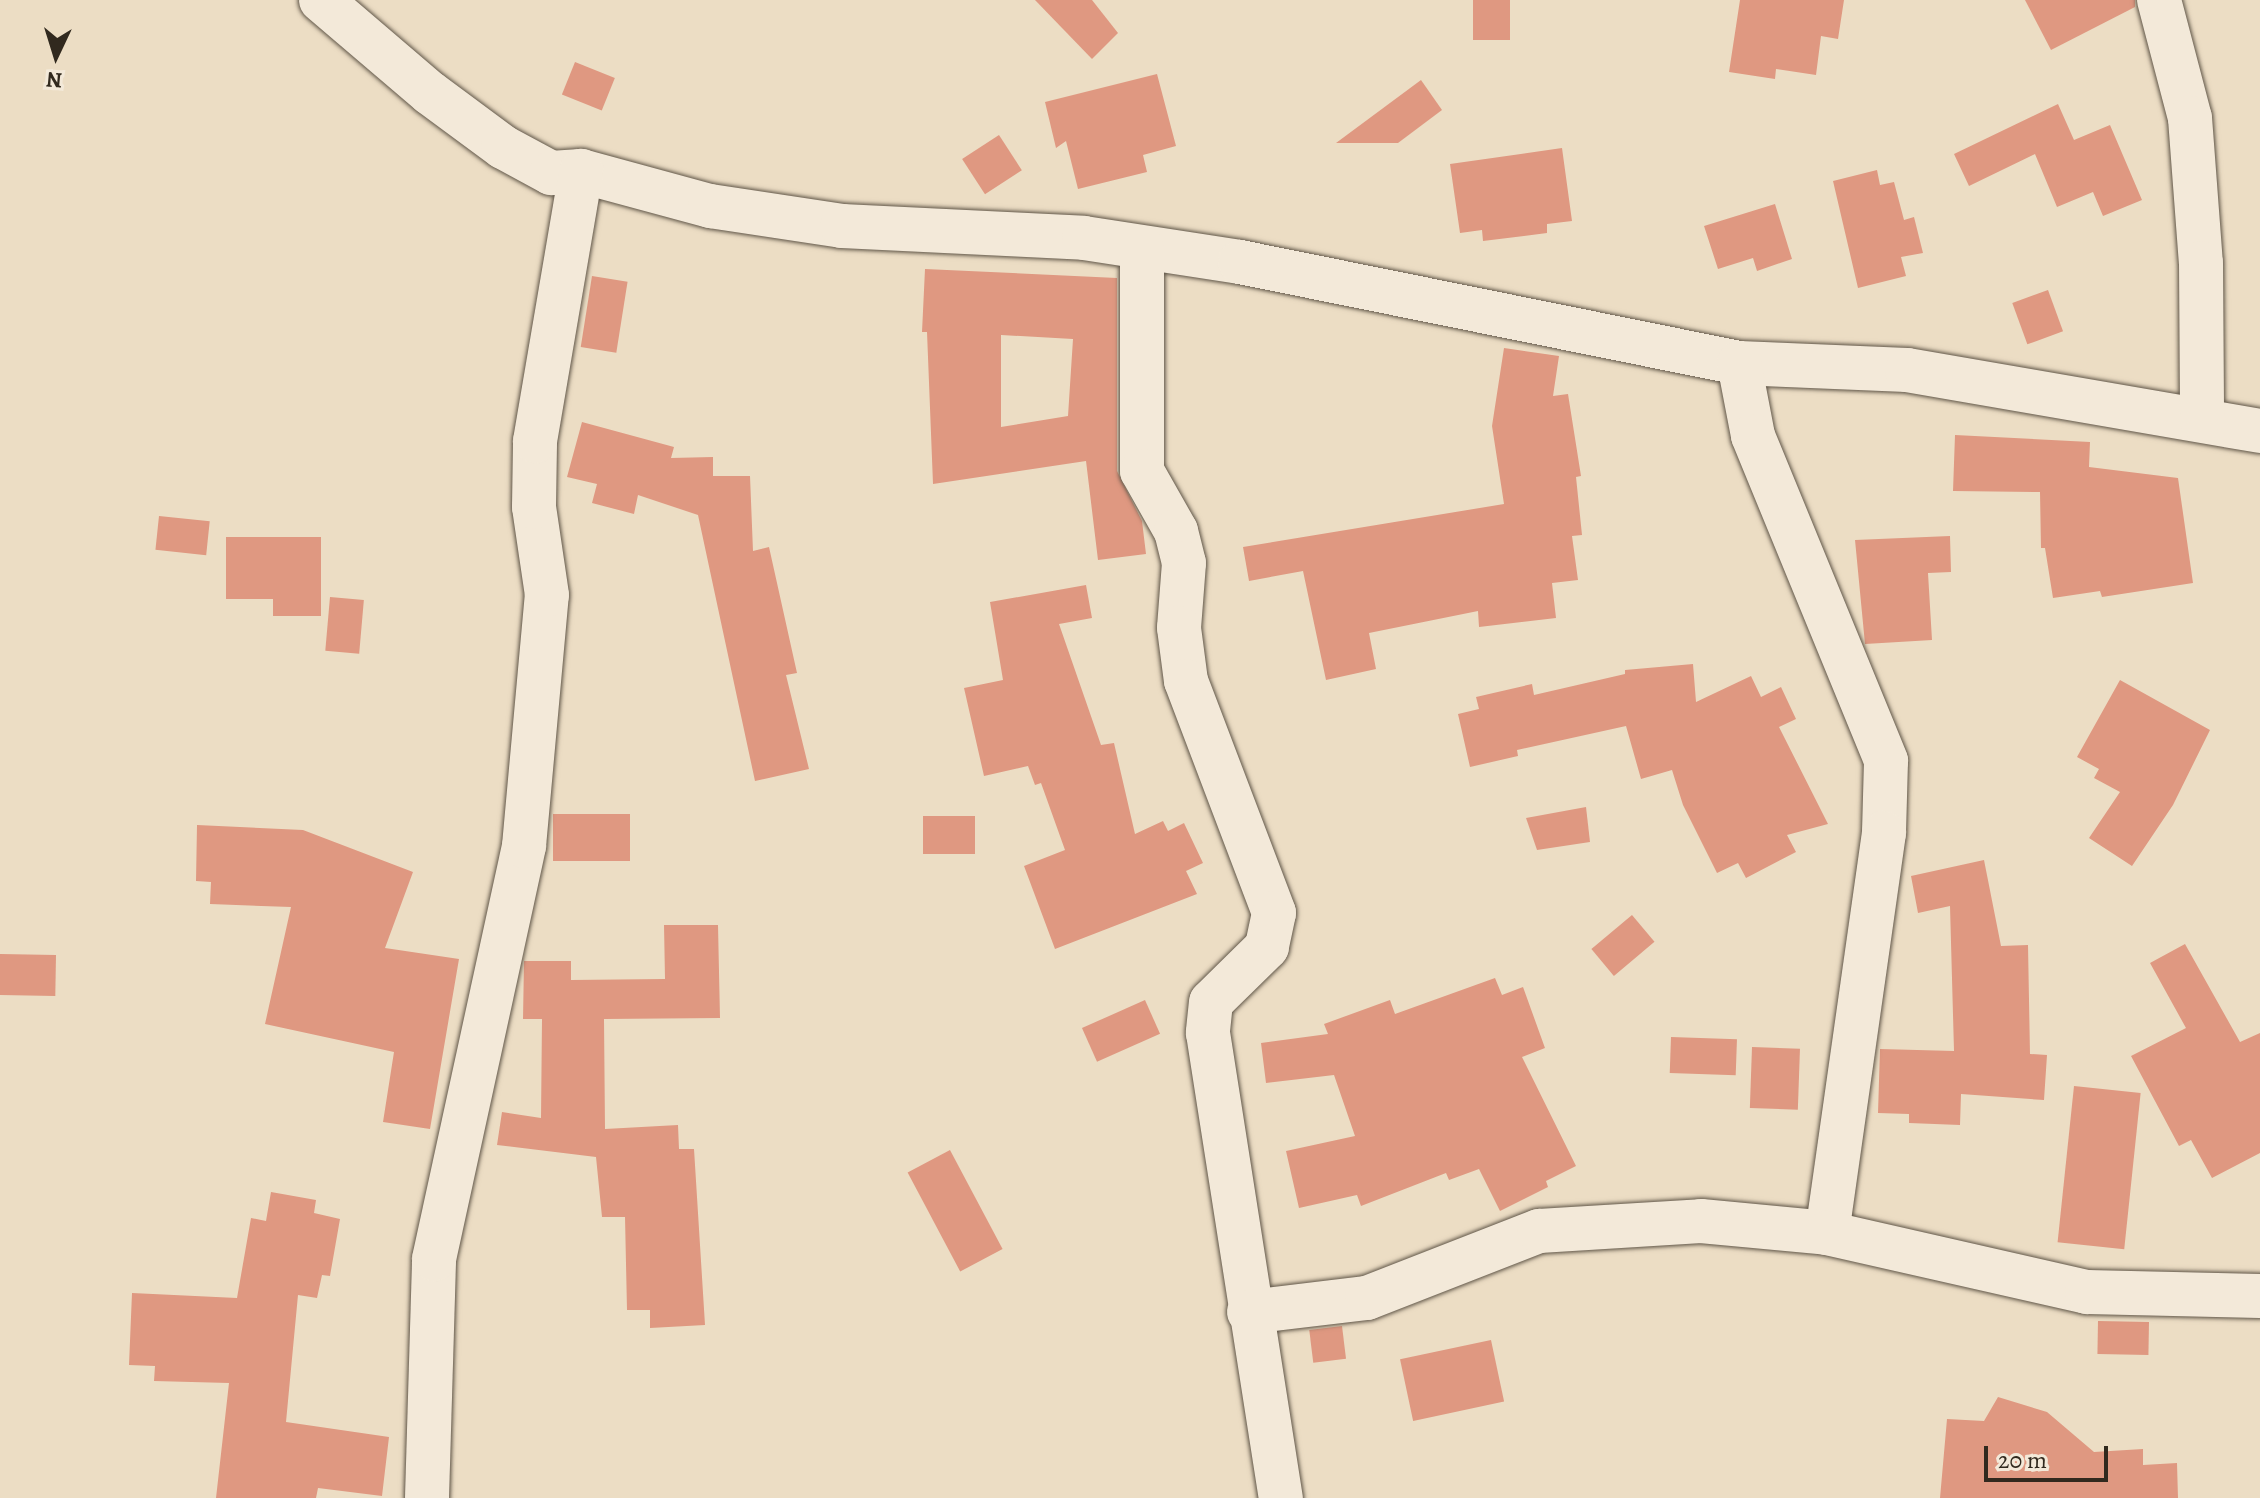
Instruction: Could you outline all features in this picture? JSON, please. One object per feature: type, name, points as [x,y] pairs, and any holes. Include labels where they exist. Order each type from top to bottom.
[{"type":"street","points":[[321,0],[430,93],[503,147],[551,173],[581,171],[710,206],[842,226],[1084,238],[1240,262],[1739,363],[1907,370],[2260,431]]},
{"type":"street","points":[[2159,0],[2190,118],[2201,263],[2202,420]]},
{"type":"street","points":[[427,1498],[434,1259],[524,846],[547,595],[534,507],[535,441],[581,171]]},
{"type":"street","points":[[1142,248],[1142,471],[1176,531],[1184,563],[1179,628],[1186,681],[1274,913],[1267,947],[1211,1002],[1208,1033],[1231,1159],[1249,1312],[1279,1460],[1281,1498]]},
{"type":"street","points":[[1739,363],[1753,436],[1886,761],[1884,833],[1827,1233]]},
{"type":"street","points":[[1249,1312],[1367,1298],[1539,1231],[1701,1221],[1827,1233],[2087,1292],[2260,1296]]},
{"type":"building","points":[[1035,0],[1092,0],[1118,33],[1092,59]]},
{"type":"building","points":[[1473,0],[1510,0],[1510,40],[1473,40]]},
{"type":"building","points":[[1740,0],[1844,0],[1838,39],[1821,36],[1816,75],[1776,69],[1775,79],[1729,72]]},
{"type":"building","points":[[2025,0],[2135,0],[2135,7],[2051,50]]},
{"type":"building","points":[[575,62],[615,78],[602,111],[562,94]]},
{"type":"building","points":[[1157,74],[1176,146],[1143,155],[1147,172],[1078,189],[1066,141],[1056,148],[1045,102]]},
{"type":"building","points":[[1421,80],[1442,110],[1398,143],[1336,143]]},
{"type":"building","points":[[2058,104],[2074,140],[2110,125],[2142,200],[2103,216],[2093,192],[2057,207],[2035,154],[1969,186],[1954,154]]},
{"type":"building","points":[[999,135],[1022,170],[985,194],[962,159]]},
{"type":"building","points":[[1562,148],[1572,221],[1547,224],[1547,233],[1483,241],[1482,230],[1460,233],[1450,164]]},
{"type":"building","points":[[1877,170],[1880,185],[1894,182],[1904,220],[1914,217],[1923,253],[1901,257],[1906,276],[1858,288],[1833,181]]},
{"type":"building","points":[[1775,204],[1792,259],[1757,271],[1753,258],[1718,269],[1704,226]]},
{"type":"building","points":[[925,269],[1117,278],[1117,471],[1142,521],[1146,554],[1098,560],[1086,461],[933,484],[927,332],[922,332]],"holes":[[[1001,335],[1073,339],[1068,416],[1001,427]]]},
{"type":"building","points":[[592,276],[628,282],[616,353],[581,347]]},
{"type":"building","points":[[2048,290],[2063,331],[2027,344],[2012,303]]},
{"type":"building","points":[[1504,348],[1559,356],[1553,396],[1568,394],[1581,476],[1576,477],[1582,535],[1572,536],[1578,580],[1552,583],[1556,618],[1479,627],[1478,611],[1369,633],[1376,669],[1326,680],[1303,571],[1249,581],[1243,547],[1504,504],[1492,426]]},
{"type":"building","points":[[582,422],[674,447],[671,458],[713,457],[713,476],[750,476],[753,551],[769,547],[797,673],[786,675],[809,769],[755,781],[698,515],[638,495],[634,514],[592,503],[597,484],[567,477]]},
{"type":"building","points":[[1955,435],[2090,442],[2089,467],[2178,478],[2193,583],[2102,597],[2100,591],[2053,598],[2045,548],[2041,548],[2040,492],[1953,491]]},
{"type":"building","points":[[159,516],[210,521],[206,555],[155,550]]},
{"type":"building","points":[[1950,536],[1951,572],[1928,573],[1932,640],[1865,644],[1855,540]]},
{"type":"building","points":[[226,537],[321,537],[321,616],[273,616],[273,599],[226,599]]},
{"type":"building","points":[[1086,585],[1092,618],[1059,624],[1101,745],[1114,743],[1135,834],[1163,821],[1168,831],[1184,823],[1203,863],[1186,871],[1197,894],[1055,949],[1024,866],[1065,850],[1041,783],[1035,785],[1028,766],[984,776],[964,688],[1003,680],[990,602]]},
{"type":"building","points":[[330,597],[364,600],[359,654],[325,651]]},
{"type":"building","points":[[1693,664],[1696,702],[1751,676],[1761,697],[1781,687],[1796,719],[1779,727],[1828,824],[1787,835],[1796,852],[1746,878],[1738,863],[1717,873],[1683,805],[1672,770],[1641,779],[1626,726],[1517,750],[1518,756],[1470,767],[1458,714],[1479,709],[1476,697],[1532,684],[1534,695],[1625,674],[1625,670]]},
{"type":"building","points":[[2120,680],[2210,730],[2173,805],[2132,866],[2089,838],[2120,792],[2094,778],[2099,769],[2077,757]]},
{"type":"building","points":[[1586,807],[1590,842],[1537,850],[1526,818]]},
{"type":"building","points":[[553,814],[630,814],[630,861],[553,861]]},
{"type":"building","points":[[923,816],[975,816],[975,854],[923,854]]},
{"type":"building","points":[[197,825],[303,830],[413,872],[385,948],[459,959],[430,1129],[383,1122],[394,1052],[265,1024],[291,907],[210,904],[211,882],[196,881]]},
{"type":"building","points":[[1984,860],[2001,946],[2028,945],[2030,1054],[2047,1055],[2044,1100],[1961,1094],[1960,1125],[1909,1123],[1909,1114],[1878,1113],[1880,1049],[1954,1051],[1950,906],[1918,913],[1911,876]]},
{"type":"building","points":[[1632,915],[1654,942],[1614,976],[1591,949]]},
{"type":"building","points":[[664,925],[718,925],[720,1018],[604,1019],[605,1129],[678,1125],[679,1149],[694,1149],[705,1325],[650,1328],[650,1310],[627,1310],[625,1217],[602,1217],[596,1157],[497,1145],[502,1112],[541,1118],[542,1019],[523,1019],[524,961],[571,961],[571,980],[665,979]]},
{"type":"building","points":[[2185,944],[2240,1042],[2260,1033],[2260,1153],[2212,1178],[2191,1140],[2179,1146],[2131,1056],[2186,1028],[2150,963]]},
{"type":"building","points":[[0,954],[56,955],[55,996],[0,995]]},
{"type":"building","points":[[1495,978],[1502,995],[1523,987],[1545,1048],[1522,1057],[1576,1166],[1546,1181],[1548,1187],[1500,1211],[1479,1169],[1449,1180],[1446,1173],[1361,1206],[1357,1195],[1299,1208],[1286,1151],[1355,1136],[1334,1075],[1266,1083],[1261,1043],[1328,1034],[1324,1024],[1390,1000],[1395,1014]]},
{"type":"building","points":[[1145,1000],[1160,1034],[1097,1062],[1082,1028]]},
{"type":"building","points":[[1671,1037],[1737,1039],[1736,1075],[1670,1073]]},
{"type":"building","points":[[1752,1047],[1800,1049],[1798,1110],[1750,1108]]},
{"type":"building","points":[[2074,1086],[2141,1093],[2124,1249],[2058,1242]]},
{"type":"building","points":[[950,1150],[1003,1249],[960,1271],[908,1173]]},
{"type":"building","points":[[271,1192],[316,1200],[314,1213],[340,1219],[330,1276],[322,1275],[317,1298],[298,1295],[286,1422],[389,1437],[382,1496],[318,1488],[316,1498],[216,1498],[229,1383],[154,1381],[155,1366],[129,1365],[132,1293],[237,1298],[251,1218],[266,1221]]},
{"type":"building","points":[[2098,1321],[2149,1322],[2148,1355],[2097,1354]]},
{"type":"building","points":[[1342,1326],[1346,1359],[1313,1363],[1309,1330]]},
{"type":"building","points":[[1491,1340],[1504,1402],[1413,1421],[1400,1359]]},
{"type":"building","points":[[1998,1397],[2047,1412],[2094,1452],[2143,1449],[2143,1465],[2177,1463],[2178,1498],[1940,1498],[1947,1419],[1984,1421]]}]
